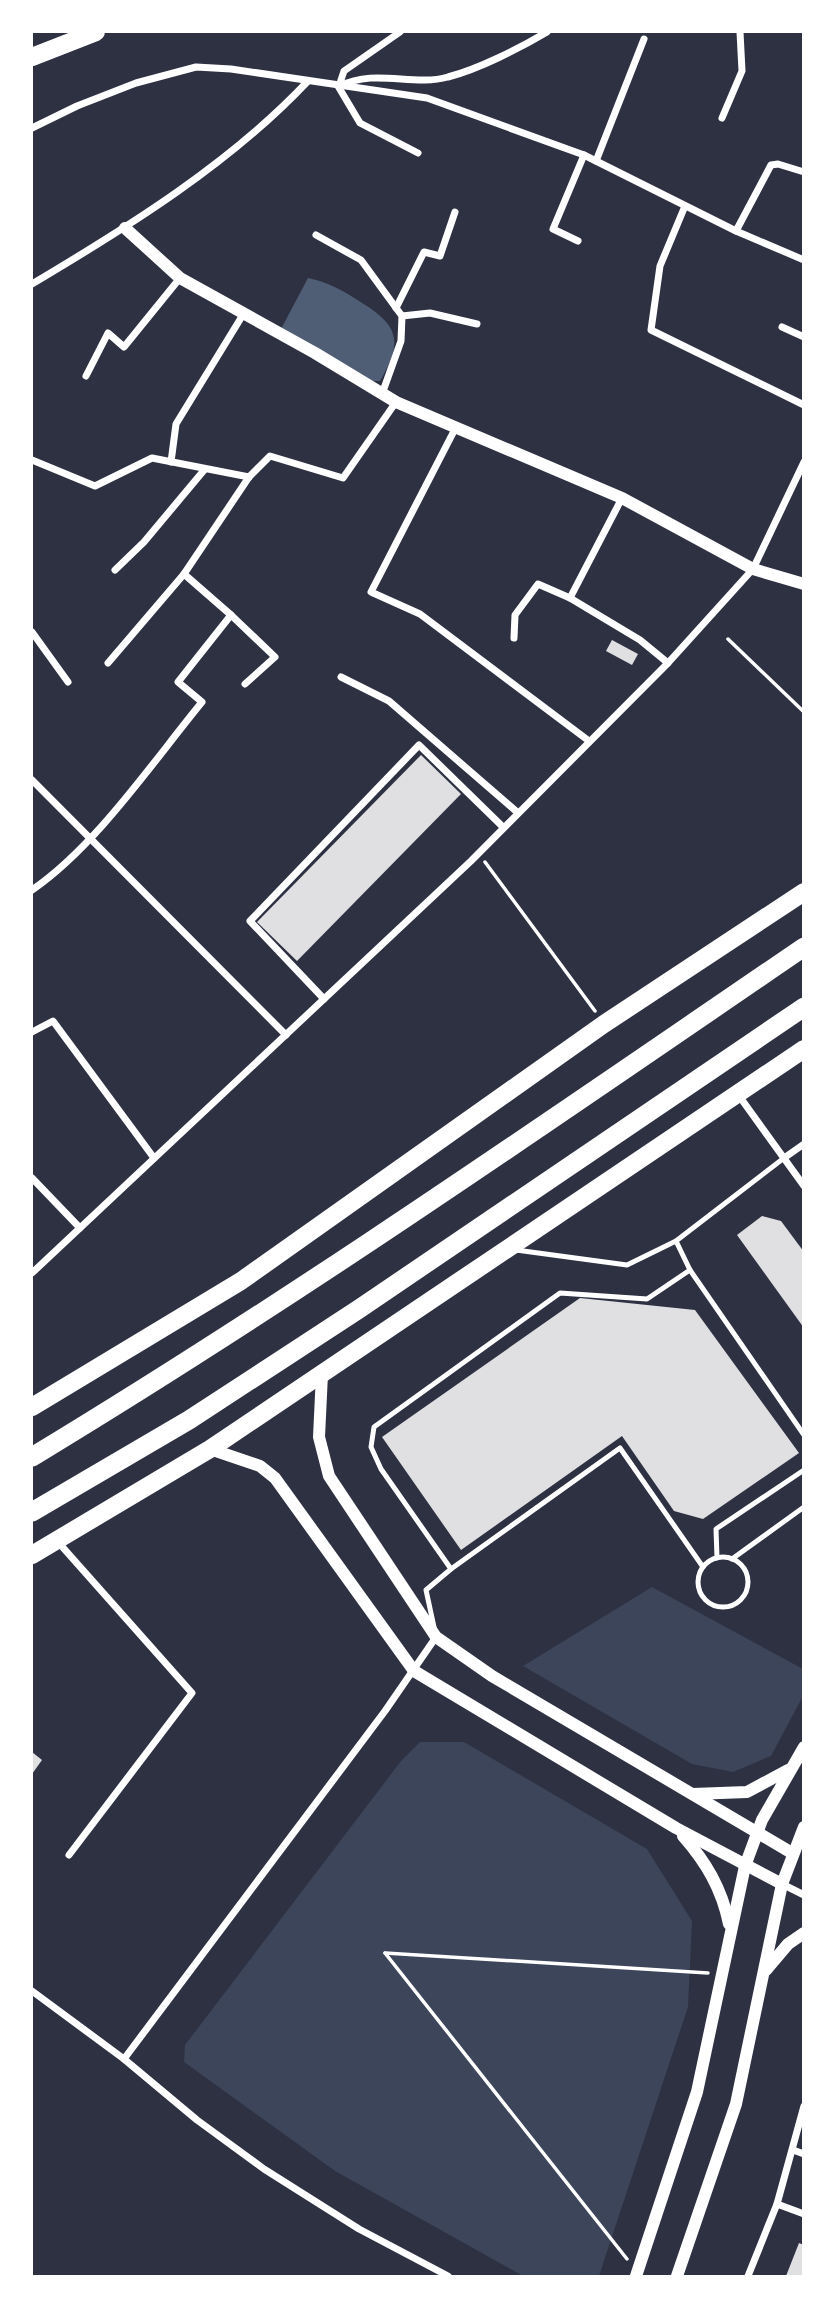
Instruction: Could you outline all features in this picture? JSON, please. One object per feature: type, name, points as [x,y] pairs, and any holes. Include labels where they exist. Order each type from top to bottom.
[{"type":"highway","points":[[32,1457],[159,1380],[524,1139],[803,947]]},
{"type":"highway","points":[[32,1512],[189,1420],[348,1316],[803,1007]]},
{"type":"main road","points":[[32,57],[96,32]]},
{"type":"main road","points":[[32,1407],[241,1281],[604,1024],[803,892]]},
{"type":"main road","points":[[32,1555],[210,1449],[803,1049]]},
{"type":"street","points":[[338,86],[344,71],[400,32]]},
{"type":"street","points":[[338,86],[355,78],[446,78],[548,32]]},
{"type":"street","points":[[722,118],[742,71],[740,32]]},
{"type":"street","points":[[596,161],[644,39]]},
{"type":"street","points":[[32,128],[77,106],[136,83],[196,67],[231,69],[427,97],[584,155],[736,231],[803,260]]},
{"type":"street","points":[[32,284],[125,228],[275,117],[308,81]]},
{"type":"street","points":[[338,86],[360,123],[418,153]]},
{"type":"street","points":[[578,241],[553,229],[584,155]]},
{"type":"street","points":[[736,231],[771,165],[778,164],[803,172]]},
{"type":"street","points":[[685,206],[660,266],[651,330],[803,405]]},
{"type":"street","points":[[396,308],[424,252],[440,256],[455,212]]},
{"type":"street","points":[[125,228],[180,278],[396,402],[622,499],[753,569],[803,584]]},
{"type":"street","points":[[316,235],[362,260],[402,316],[401,341],[382,394]]},
{"type":"street","points":[[86,376],[108,333],[124,347],[180,278]]},
{"type":"street","points":[[171,462],[176,425],[244,313]]},
{"type":"street","points":[[402,316],[430,313],[477,324]]},
{"type":"street","points":[[782,327],[803,337]]},
{"type":"street","points":[[108,663],[184,574],[249,477],[270,456],[342,478],[396,402]]},
{"type":"street","points":[[455,429],[371,592],[420,614],[589,741]]},
{"type":"street","points":[[32,460],[95,485],[152,458],[249,477]]},
{"type":"street","points":[[32,1273],[478,853],[668,663],[753,569],[803,462]]},
{"type":"street","points":[[115,570],[144,542],[205,469]]},
{"type":"street","points":[[570,598],[622,499]]},
{"type":"street","points":[[184,574],[275,657],[245,684]]},
{"type":"street","points":[[514,638],[515,615],[533,587],[545,584],[640,640],[668,663]]},
{"type":"street","points":[[32,890],[55,874],[89,839],[202,702],[178,682],[231,615]]},
{"type":"street","points":[[32,632],[68,682]]},
{"type":"street","points":[[341,677],[399,709],[517,813]]},
{"type":"street","points":[[324,999],[250,921],[419,745],[503,827]]},
{"type":"street","points":[[32,780],[286,1035]]},
{"type":"street","points":[[32,1032],[53,1021],[154,1158]]},
{"type":"street","points":[[737,1092],[803,1186]]},
{"type":"street","points":[[784,1158],[803,1144]]},
{"type":"street","points":[[32,1178],[80,1228]]},
{"type":"street","points":[[322,1374],[319,1437],[329,1476],[436,1637],[492,1676],[798,1856]]},
{"type":"street","points":[[210,1449],[260,1466],[275,1478],[414,1671],[676,1828],[803,1895]]},
{"type":"street","points":[[57,1542],[192,1693],[69,1855]]},
{"type":"street","points":[[124,2059],[414,1671],[436,1637]]},
{"type":"street","points":[[637,2274],[697,2092],[720,1973],[746,1866],[757,1834],[803,1747]]},
{"type":"street","points":[[690,1794],[747,1792],[791,1768]]},
{"type":"street","points":[[677,2277],[736,2104],[782,1884],[798,1856],[803,1827]]},
{"type":"street","points":[[676,1828],[704,1862],[718,1886],[730,1929]]},
{"type":"street","points":[[764,1973],[788,1944],[803,1933]]},
{"type":"street","points":[[32,1991],[264,2169],[359,2229],[448,2277]]},
{"type":"street","points":[[748,2277],[777,2204],[803,2106]]},
{"type":"street","points":[[793,2150],[803,2154]]},
{"type":"street","points":[[777,2204],[803,2214]]},
{"type":"lane","points":[[506,1249],[627,1265],[676,1241],[784,1158]]},
{"type":"lane","points":[[676,1241],[690,1270],[803,1435]]},
{"type":"lane","points":[[451,1569],[381,1469],[371,1447],[374,1427],[560,1293],[647,1300],[690,1270]]},
{"type":"lane","points":[[436,1637],[426,1590],[451,1569],[621,1448],[703,1567]]},
{"type":"lane","points":[[718,1558],[716,1529],[803,1469]]},
{"type":"lane","points":[[732,1559],[803,1507]]},
{"type":"lane","points":[[718,1558],[732,1559],[746,1572],[747,1591],[742,1599],[725,1608],[707,1602],[697,1585],[703,1567],[718,1558]]},
{"type":"path","points":[[729,639],[803,712]]},
{"type":"path","points":[[478,853],[604,1024]]},
{"type":"path","points":[[637,2274],[385,1953],[720,1973]]},
{"type":"shaded area","points":[[308,278],[347,293],[372,309],[389,326],[393,334],[393,354],[380,381],[366,381],[281,329]]},
{"type":"shaded area","points":[[652,1587],[803,1669],[803,1696],[771,1756],[733,1772],[692,1764],[523,1666]]},
{"type":"shaded area","points":[[420,1742],[464,1742],[647,1849],[692,1921],[688,2007],[599,2276],[523,2276],[335,2171],[184,2062],[185,2045],[401,1761]]},
{"type":"building","points":[[612,640],[638,654],[632,665],[606,651]]},
{"type":"building","points":[[421,755],[461,794],[297,961],[257,922]]},
{"type":"building","points":[[762,1216],[781,1221],[804,1252],[804,1328],[737,1235]]},
{"type":"building","points":[[580,1298],[695,1310],[799,1453],[703,1519],[674,1511],[622,1436],[461,1550],[382,1437]]},
{"type":"building","points":[[32,1752],[42,1760],[32,1774]]},
{"type":"building","points":[[799,2243],[804,2245],[804,2276],[786,2276]]}]
